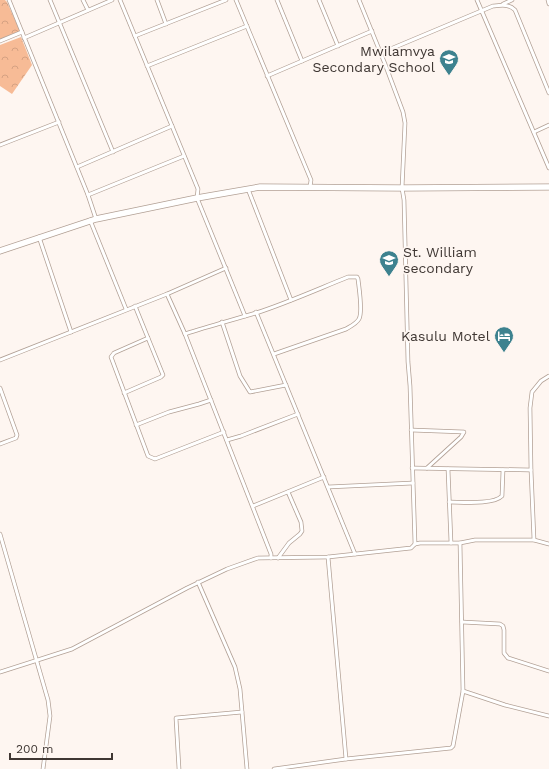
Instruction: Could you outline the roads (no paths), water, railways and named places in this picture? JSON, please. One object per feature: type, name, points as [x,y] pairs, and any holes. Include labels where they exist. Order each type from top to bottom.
[{"type":"highway","points":[[0,251],[90,220],[197,198],[260,187],[549,187]]},
{"type":"street","points":[[9,0],[77,167],[96,219]]},
{"type":"street","points":[[50,0],[112,152]]},
{"type":"street","points":[[83,0],[88,10]]},
{"type":"street","points":[[24,38],[112,0]]},
{"type":"street","points":[[120,0],[198,189],[197,198],[245,316]]},
{"type":"street","points":[[157,0],[166,24]]},
{"type":"street","points":[[135,36],[226,0]]},
{"type":"street","points":[[236,0],[311,180],[310,187]]},
{"type":"street","points":[[276,0],[302,61]]},
{"type":"street","points":[[319,0],[338,46]]},
{"type":"street","points":[[359,0],[403,112],[405,123],[402,188],[404,200],[415,544]]},
{"type":"street","points":[[477,0],[549,168]]},
{"type":"street","points":[[501,5],[512,0]]},
{"type":"street","points":[[548,0],[549,4]]},
{"type":"street","points":[[380,53],[493,6],[512,6],[549,93]]},
{"type":"street","points":[[147,66],[247,26]]},
{"type":"street","points":[[267,76],[372,31]]},
{"type":"street","points":[[0,41],[22,32]]},
{"type":"street","points":[[0,145],[59,122]]},
{"type":"street","points":[[534,132],[549,125]]},
{"type":"street","points":[[77,167],[172,126]]},
{"type":"street","points":[[88,195],[184,156]]},
{"type":"street","points":[[248,189],[291,300]]},
{"type":"street","points":[[90,220],[126,309]]},
{"type":"street","points":[[39,238],[71,332]]},
{"type":"street","points":[[0,360],[167,294],[226,268]]},
{"type":"street","points":[[186,334],[291,300],[348,277],[357,277],[360,318],[355,323],[346,329],[274,354]]},
{"type":"street","points":[[167,294],[186,334],[253,506],[271,554],[271,558]]},
{"type":"street","points":[[124,393],[163,375],[135,306]]},
{"type":"street","points":[[256,312],[355,554]]},
{"type":"street","points":[[222,322],[240,376],[250,392],[286,385]]},
{"type":"street","points":[[148,338],[114,352],[110,357],[148,456],[155,459],[224,432]]},
{"type":"street","points":[[534,540],[530,408],[532,392],[541,381],[549,376]]},
{"type":"street","points":[[0,388],[17,435],[16,438],[0,444]]},
{"type":"street","points":[[136,425],[169,412],[211,400]]},
{"type":"street","points":[[227,440],[298,414]]},
{"type":"street","points":[[411,430],[464,432],[461,437],[427,468]]},
{"type":"street","points":[[412,468],[531,470]]},
{"type":"street","points":[[448,469],[451,543]]},
{"type":"street","points":[[449,502],[498,500],[502,496],[503,470]]},
{"type":"street","points":[[253,506],[324,477]]},
{"type":"street","points":[[328,488],[413,483]]},
{"type":"street","points":[[278,558],[289,543],[300,534],[302,530],[301,522],[288,492]]},
{"type":"street","points":[[0,534],[48,700],[50,716],[43,769]]},
{"type":"street","points":[[0,672],[72,649],[198,582],[227,569],[258,558],[328,557],[411,548],[415,544],[420,543],[460,543],[475,540],[534,540],[549,544]]},
{"type":"street","points":[[274,769],[346,759],[452,748],[463,691],[460,543]]},
{"type":"street","points":[[328,557],[346,759]]},
{"type":"street","points":[[198,582],[235,666],[240,689],[246,769]]},
{"type":"street","points":[[462,622],[500,624],[503,626],[504,630],[504,653],[508,658],[549,671]]},
{"type":"street","points":[[463,691],[505,705],[549,716]]},
{"type":"street","points":[[178,769],[176,718],[242,712]]},
{"type":"place","name":"Mwilamvya Secondary School","points":[[449,76]]},
{"type":"place","name":"St. William secondary","points":[[389,277]]},
{"type":"place","name":"Kasulu Motel","points":[[504,353]]}]
